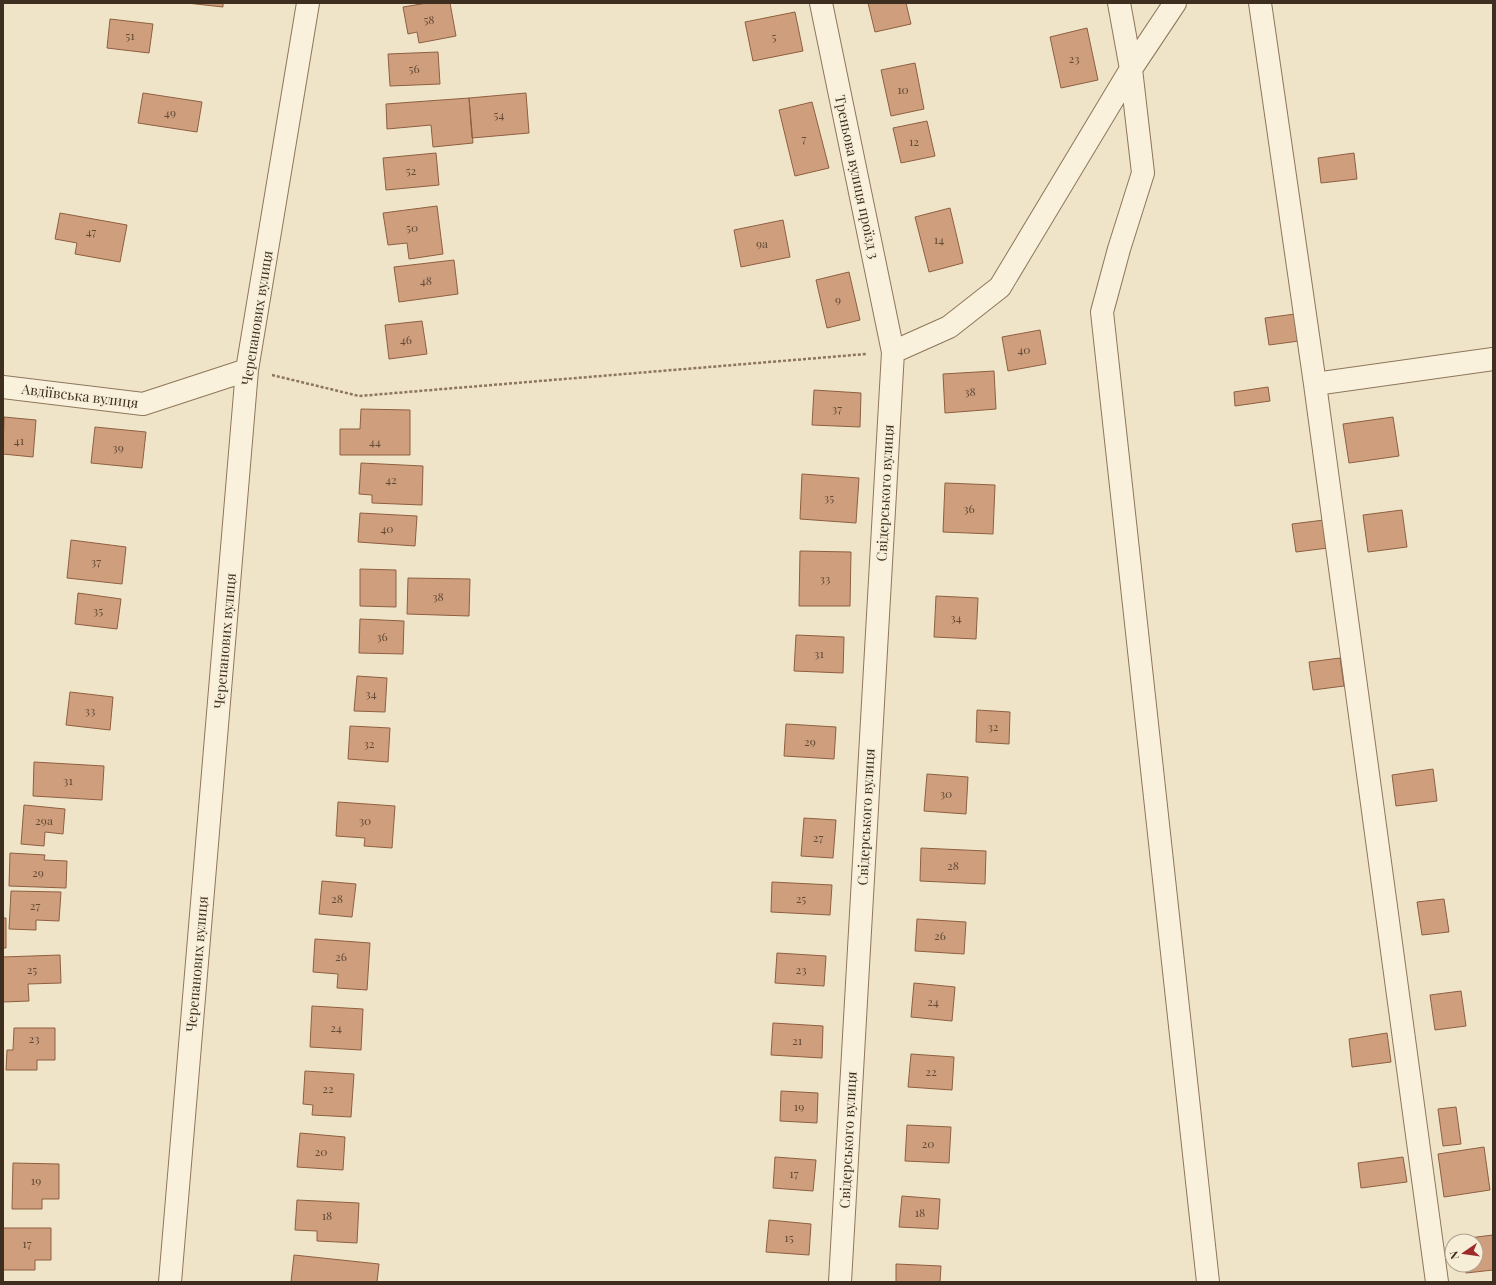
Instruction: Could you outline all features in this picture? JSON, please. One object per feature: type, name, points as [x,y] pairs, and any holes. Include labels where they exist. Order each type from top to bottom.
[{"type":"street","name":"Черепанових вулиця","points":[[170,1282],[248,370],[308,3]]},
{"type":"street","name":"Треньова вулиця проїзд 3","points":[[821,3],[893,352]]},
{"type":"street","points":[[1119,3],[1131,69],[1143,173],[1119,249],[1102,312],[1208,1282]]},
{"type":"street","points":[[893,352],[948,327],[1000,287],[1131,69],[1175,3]]},
{"type":"street","points":[[1260,3],[1315,384],[1437,1282]]},
{"type":"street","name":"Свiдерського вулиця","points":[[840,1282],[893,352]]},
{"type":"street","points":[[1315,384],[1493,359]]},
{"type":"street","name":"Авдіївська вулиця","points":[[3,387],[142,404],[248,370]]},
{"type":"path","points":[[248,370],[359,396],[893,352]]},
{"type":"building","points":[[187,3],[223,3],[223,7]]},
{"type":"building","points":[[427,3],[450,3],[456,36],[419,43],[417,32],[408,34],[403,7]]},
{"type":"building","points":[[868,3],[906,3],[911,24],[875,32]]},
{"type":"building","points":[[795,12],[803,51],[753,61],[745,22]]},
{"type":"building","points":[[110,19],[153,24],[149,53],[107,48]]},
{"type":"building","points":[[1087,28],[1098,80],[1061,88],[1050,37]]},
{"type":"building","points":[[438,52],[440,84],[390,86],[388,54]]},
{"type":"building","points":[[915,63],[924,109],[891,116],[881,70]]},
{"type":"building","points":[[143,93],[202,102],[197,132],[138,123]]},
{"type":"building","points":[[526,93],[529,133],[472,138],[469,98]]},
{"type":"building","points":[[469,98],[473,143],[433,147],[431,125],[387,129],[386,104]]},
{"type":"building","points":[[812,102],[829,168],[795,176],[779,110]]},
{"type":"building","points":[[927,121],[935,156],[901,163],[893,128]]},
{"type":"building","points":[[436,153],[439,185],[386,190],[383,158]]},
{"type":"building","points":[[1354,153],[1357,179],[1321,183],[1318,158]]},
{"type":"building","points":[[437,206],[443,254],[409,259],[407,243],[388,245],[383,213]]},
{"type":"building","points":[[950,208],[963,263],[929,272],[915,217]]},
{"type":"building","points":[[60,213],[127,225],[120,262],[75,254],[77,243],[55,239]]},
{"type":"building","points":[[783,220],[790,257],[741,267],[734,230]]},
{"type":"building","points":[[454,260],[458,294],[399,302],[394,267]]},
{"type":"building","points":[[849,272],[860,320],[827,328],[816,280]]},
{"type":"building","points":[[1295,314],[1299,341],[1269,345],[1265,318]]},
{"type":"building","points":[[422,321],[427,354],[389,359],[385,325]]},
{"type":"building","points":[[1040,330],[1046,364],[1008,371],[1002,337]]},
{"type":"building","points":[[994,371],[996,409],[945,413],[943,374]]},
{"type":"building","points":[[1268,387],[1270,401],[1235,406],[1234,392]]},
{"type":"building","points":[[814,390],[861,393],[860,427],[812,425]]},
{"type":"building","points":[[361,409],[410,410],[410,455],[340,455],[340,429],[360,429]]},
{"type":"building","points":[[4,417],[36,420],[33,457],[3,454]]},
{"type":"building","points":[[1393,417],[1399,456],[1349,463],[1343,424]]},
{"type":"building","points":[[95,427],[146,432],[142,468],[91,463]]},
{"type":"building","points":[[361,463],[423,466],[422,505],[372,503],[372,495],[359,494]]},
{"type":"building","points":[[802,474],[859,478],[856,523],[800,519]]},
{"type":"building","points":[[945,483],[995,485],[993,534],[943,532]]},
{"type":"building","points":[[1402,510],[1407,547],[1368,552],[1363,515]]},
{"type":"building","points":[[360,513],[417,516],[415,546],[358,542]]},
{"type":"building","points":[[1324,520],[1328,548],[1296,552],[1292,524]]},
{"type":"building","points":[[71,540],[126,547],[122,584],[67,578]]},
{"type":"building","points":[[800,551],[851,552],[850,606],[799,606]]},
{"type":"building","points":[[360,569],[396,570],[396,607],[360,606]]},
{"type":"building","points":[[408,578],[470,579],[469,616],[407,614]]},
{"type":"building","points":[[78,593],[121,599],[117,629],[75,624]]},
{"type":"building","points":[[936,596],[978,598],[976,639],[934,637]]},
{"type":"building","points":[[360,619],[404,621],[403,654],[359,653]]},
{"type":"building","points":[[796,635],[844,637],[843,673],[794,671]]},
{"type":"building","points":[[1340,658],[1344,686],[1313,690],[1309,662]]},
{"type":"building","points":[[357,676],[387,678],[385,712],[354,711]]},
{"type":"building","points":[[70,692],[113,697],[110,730],[66,725]]},
{"type":"building","points":[[977,710],[1010,712],[1009,744],[976,742]]},
{"type":"building","points":[[786,724],[836,727],[834,759],[784,756]]},
{"type":"building","points":[[350,726],[390,728],[388,762],[348,759]]},
{"type":"building","points":[[34,762],[104,766],[102,800],[33,796]]},
{"type":"building","points":[[1433,769],[1437,801],[1396,806],[1392,775]]},
{"type":"building","points":[[927,774],[968,777],[966,814],[924,811]]},
{"type":"building","points":[[338,802],[395,806],[392,848],[364,846],[365,838],[336,836]]},
{"type":"building","points":[[24,805],[65,809],[63,834],[45,832],[44,846],[21,844]]},
{"type":"building","points":[[804,818],[836,820],[833,858],[801,856]]},
{"type":"building","points":[[921,848],[986,851],[985,884],[920,881]]},
{"type":"building","points":[[10,853],[45,855],[44,860],[67,861],[66,888],[9,886]]},
{"type":"building","points":[[322,881],[356,884],[352,917],[319,914]]},
{"type":"building","points":[[772,882],[832,885],[830,915],[771,912]]},
{"type":"building","points":[[11,891],[61,892],[59,921],[36,920],[36,930],[9,929]]},
{"type":"building","points":[[1444,899],[1449,932],[1422,935],[1417,902]]},
{"type":"building","points":[[3,918],[6,918],[6,948],[3,948]]},
{"type":"building","points":[[917,919],[966,922],[964,954],[915,951]]},
{"type":"building","points":[[315,939],[370,943],[367,990],[337,988],[338,974],[313,972]]},
{"type":"building","points":[[777,953],[826,956],[824,986],[775,983]]},
{"type":"building","points":[[60,955],[61,983],[28,984],[29,1001],[3,1002],[3,957]]},
{"type":"building","points":[[914,983],[955,987],[952,1021],[911,1017]]},
{"type":"building","points":[[1461,991],[1466,1026],[1435,1030],[1430,995]]},
{"type":"building","points":[[312,1006],[363,1009],[361,1050],[310,1047]]},
{"type":"building","points":[[773,1023],[823,1026],[822,1058],[771,1055]]},
{"type":"building","points":[[14,1028],[55,1028],[55,1060],[37,1060],[37,1070],[6,1070],[7,1050],[13,1050]]},
{"type":"building","points":[[1387,1033],[1391,1062],[1352,1067],[1349,1039]]},
{"type":"building","points":[[911,1054],[954,1057],[952,1090],[908,1087]]},
{"type":"building","points":[[305,1071],[354,1074],[351,1117],[312,1115],[313,1105],[303,1104]]},
{"type":"building","points":[[781,1091],[818,1093],[817,1123],[780,1121]]},
{"type":"building","points":[[1456,1107],[1461,1144],[1443,1146],[1438,1109]]},
{"type":"building","points":[[907,1125],[951,1127],[949,1163],[905,1161]]},
{"type":"building","points":[[300,1133],[345,1137],[343,1170],[297,1167]]},
{"type":"building","points":[[1484,1147],[1490,1190],[1444,1197],[1438,1154]]},
{"type":"building","points":[[775,1157],[816,1160],[813,1191],[773,1188]]},
{"type":"building","points":[[1403,1157],[1407,1182],[1361,1188],[1358,1163]]},
{"type":"building","points":[[13,1163],[59,1164],[59,1199],[42,1199],[42,1209],[12,1209]]},
{"type":"building","points":[[902,1196],[940,1199],[938,1229],[899,1227]]},
{"type":"building","points":[[297,1200],[359,1203],[357,1243],[317,1241],[317,1231],[295,1230]]},
{"type":"building","points":[[769,1220],[811,1224],[809,1255],[766,1252]]},
{"type":"building","points":[[3,1228],[51,1228],[51,1260],[35,1260],[35,1270],[3,1270]]},
{"type":"building","points":[[1493,1235],[1493,1270],[1484,1271],[1484,1236]]},
{"type":"building","points":[[294,1255],[379,1264],[377,1282],[291,1282]]},
{"type":"building","points":[[896,1264],[941,1266],[940,1282],[896,1282]]}]
